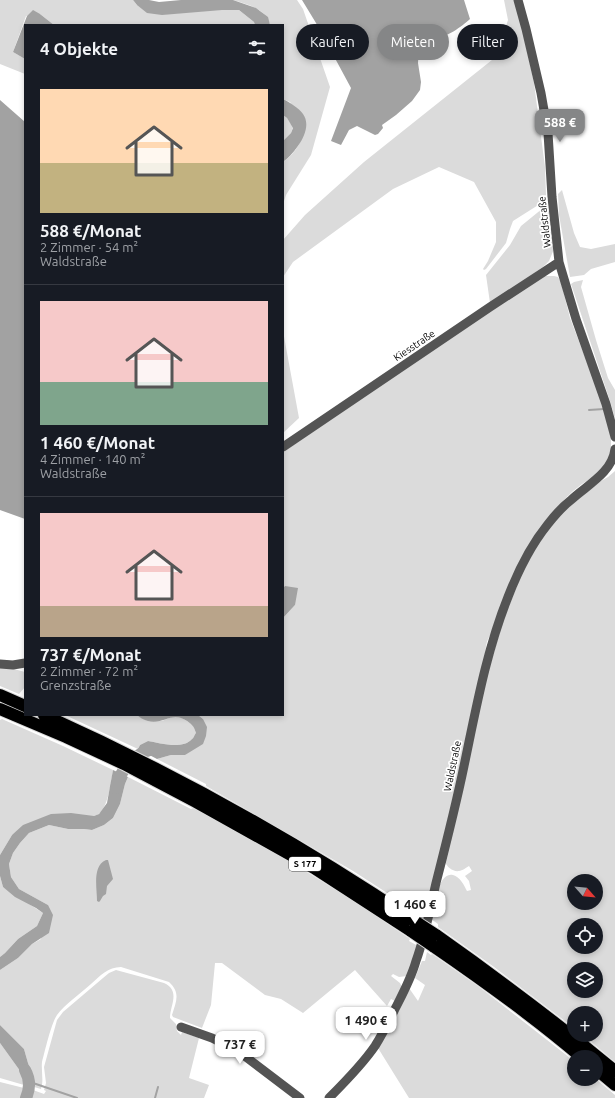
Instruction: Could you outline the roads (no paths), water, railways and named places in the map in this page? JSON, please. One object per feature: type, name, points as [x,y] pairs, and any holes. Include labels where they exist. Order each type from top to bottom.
[{"type":"highway","points":[[0,695],[24,706]]},
{"type":"highway","name":"S 177","points":[[0,709],[199,797]]},
{"type":"highway","name":"S 177","points":[[46,716],[130,755],[314,868],[489,972],[615,1071]]},
{"type":"highway","name":"S 177","points":[[434,940],[483,981],[573,1050]]},
{"type":"highway","points":[[603,1075],[615,1085]]},
{"type":"street","name":"Waldstraße","points":[[518,0],[541,93],[548,133],[552,197],[559,262],[576,319],[606,404],[615,437]]},
{"type":"street","name":"Kiesstraße","points":[[284,446],[559,262]]},
{"type":"street","name":"Waldstraße","points":[[329,1098],[362,1063],[375,1046],[400,1000],[416,962],[423,940],[454,810],[491,644],[508,596],[533,546],[548,525],[570,500],[603,473],[612,460],[615,449]]},
{"type":"street","points":[[0,664],[13,665],[24,663]]},
{"type":"street","points":[[181,1027],[212,1038],[238,1051],[300,1098]]},
{"type":"waterway","points":[[589,410],[604,409]]},
{"type":"waterway","points":[[116,788],[120,776],[128,764],[138,755],[150,750],[160,750]]},
{"type":"waterway","points":[[25,1070],[29,1084],[26,1098]]},
{"type":"waterway","points":[[33,1083],[77,1098]]},
{"type":"waterway","points":[[155,1098],[158,1087]]}]
